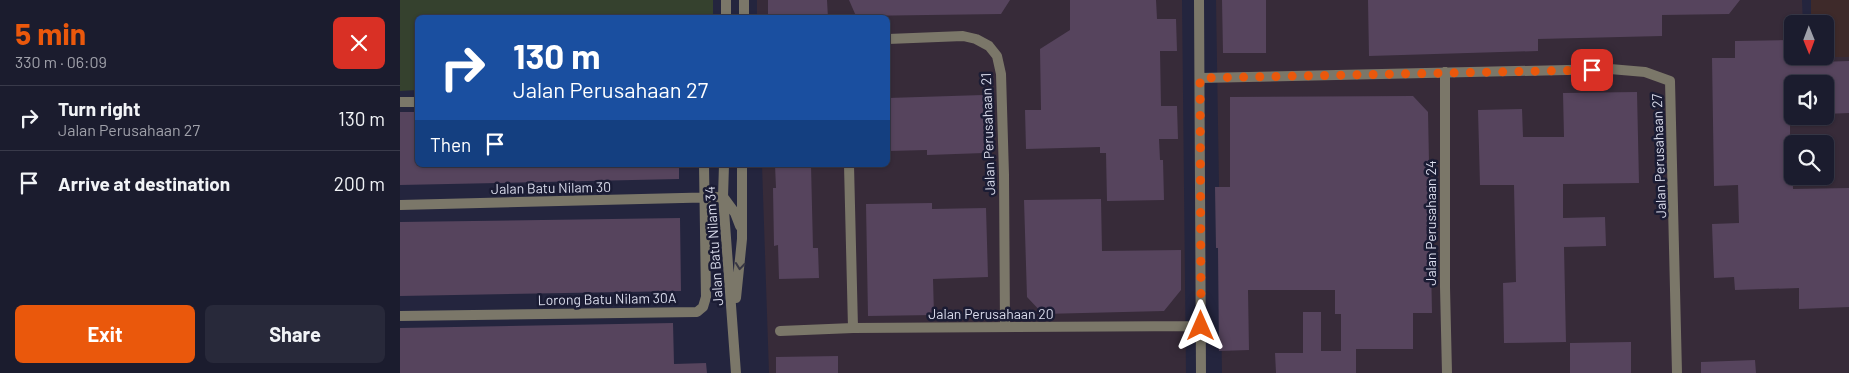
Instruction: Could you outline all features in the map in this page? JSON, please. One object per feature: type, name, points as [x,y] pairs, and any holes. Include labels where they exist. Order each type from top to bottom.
[{"type":"street","points":[[726,0],[726,15]]},
{"type":"street","points":[[744,0],[744,15]]},
{"type":"street","points":[[1199,0],[1201,373]]},
{"type":"street","name":"Jalan Perusahaan 21","points":[[890,39],[963,36],[976,38],[989,46],[997,56],[1001,74],[1004,175],[1004,327]]},
{"type":"street","name":"Jalan Perusahaan 27","points":[[1200,78],[1610,69],[1645,72],[1670,81],[1677,373]]},
{"type":"street","name":"Jalan Perusahaan 24","points":[[1445,72],[1447,373]]},
{"type":"street","points":[[400,102],[415,102]]},
{"type":"street","points":[[704,167],[704,198]]},
{"type":"street","name":"Jalan Batu Nilam 34","points":[[724,167],[723,197],[734,324],[736,373]]},
{"type":"street","points":[[723,197],[730,197],[735,194],[737,188],[737,167]]},
{"type":"street","name":"Jalan Batu Nilam 34","points":[[734,324],[742,239],[742,167]]},
{"type":"street","points":[[849,167],[853,328]]},
{"type":"street","points":[[723,197],[735,213],[742,239]]},
{"type":"street","name":"Jalan Batu Nilam 30","points":[[400,205],[723,197]]},
{"type":"street","name":"Lorong Batu Nilam 30A","points":[[400,316],[697,312],[703,307],[706,297],[704,198]]},
{"type":"street","name":"Jalan Perusahaan 20","points":[[780,331],[853,328],[1201,326]]},
{"type":"shaded area","points":[[757,0],[1182,0],[1186,373],[769,373],[762,167],[890,167],[890,15],[757,15]]},
{"type":"shaded area","points":[[1216,0],[1802,0],[1803,15],[1784,15],[1784,65],[1834,65],[1834,57],[1849,57],[1849,373],[1222,373]]},
{"type":"shaded area","points":[[1811,0],[1849,0],[1849,57],[1834,57],[1834,15],[1811,15]]},
{"type":"green space","points":[[400,0],[713,0],[713,15],[415,15],[415,90],[400,91]]},
{"type":"building","points":[[768,0],[827,0],[828,15],[768,15]]},
{"type":"building","points":[[849,0],[1010,0],[1001,14],[856,15]]},
{"type":"building","points":[[1070,0],[1156,0],[1157,19],[1176,19],[1177,51],[1160,51],[1161,106],[1177,106],[1178,139],[1159,139],[1160,160],[1163,160],[1164,200],[1107,201],[1106,153],[1100,153],[1100,147],[1026,149],[1025,110],[1041,110],[1040,49],[1070,30]]},
{"type":"building","points":[[1222,0],[1266,0],[1266,53],[1223,53]]},
{"type":"building","points":[[1368,0],[1740,0],[1729,14],[1662,15],[1662,36],[1538,39],[1538,51],[1369,56]]},
{"type":"building","points":[[1784,40],[1784,65],[1834,65],[1834,62],[1849,61],[1849,113],[1834,114],[1834,75],[1784,75],[1784,125],[1790,125],[1790,135],[1784,135],[1784,185],[1793,185],[1793,189],[1849,188],[1849,307],[1799,309],[1799,288],[1735,290],[1734,277],[1714,278],[1712,224],[1739,223],[1738,185],[1714,186],[1712,58],[1735,58],[1735,41]]},
{"type":"building","points":[[1637,92],[1639,183],[1563,184],[1563,218],[1605,217],[1606,246],[1564,247],[1566,342],[1504,343],[1503,283],[1516,282],[1514,185],[1480,185],[1478,110],[1522,109],[1523,137],[1564,137],[1563,93]]},
{"type":"building","points":[[983,95],[984,153],[927,155],[927,150],[890,151],[890,98]]},
{"type":"building","points":[[1413,96],[1428,112],[1432,313],[1413,313],[1413,349],[1356,349],[1356,373],[1276,373],[1275,353],[1303,353],[1303,312],[1321,312],[1321,351],[1341,351],[1341,314],[1335,314],[1335,290],[1248,290],[1249,350],[1219,351],[1218,248],[1216,248],[1215,187],[1230,187],[1230,97]]},
{"type":"building","points":[[400,112],[415,112],[415,167],[679,167],[679,179],[400,185]]},
{"type":"building","points":[[775,167],[811,167],[813,248],[818,248],[819,278],[779,279],[778,245],[774,246],[773,188],[776,188]]},
{"type":"building","points":[[1101,199],[1102,251],[1181,250],[1181,290],[1164,311],[1043,314],[1027,297],[1024,200]]},
{"type":"building","points":[[932,203],[932,209],[986,208],[988,277],[933,279],[934,315],[868,316],[866,204]]},
{"type":"building","points":[[680,218],[681,291],[400,296],[400,222]]},
{"type":"building","points":[[673,323],[674,364],[706,363],[707,373],[400,373],[400,328]]},
{"type":"building","points":[[1631,342],[1631,373],[1570,373],[1570,343]]},
{"type":"building","points":[[838,356],[838,373],[776,373],[776,357]]},
{"type":"building","points":[[1755,360],[1756,373],[1701,373],[1701,362]]},
{"type":"route","points":[[1201,326],[1200,78],[1592,70]]}]
